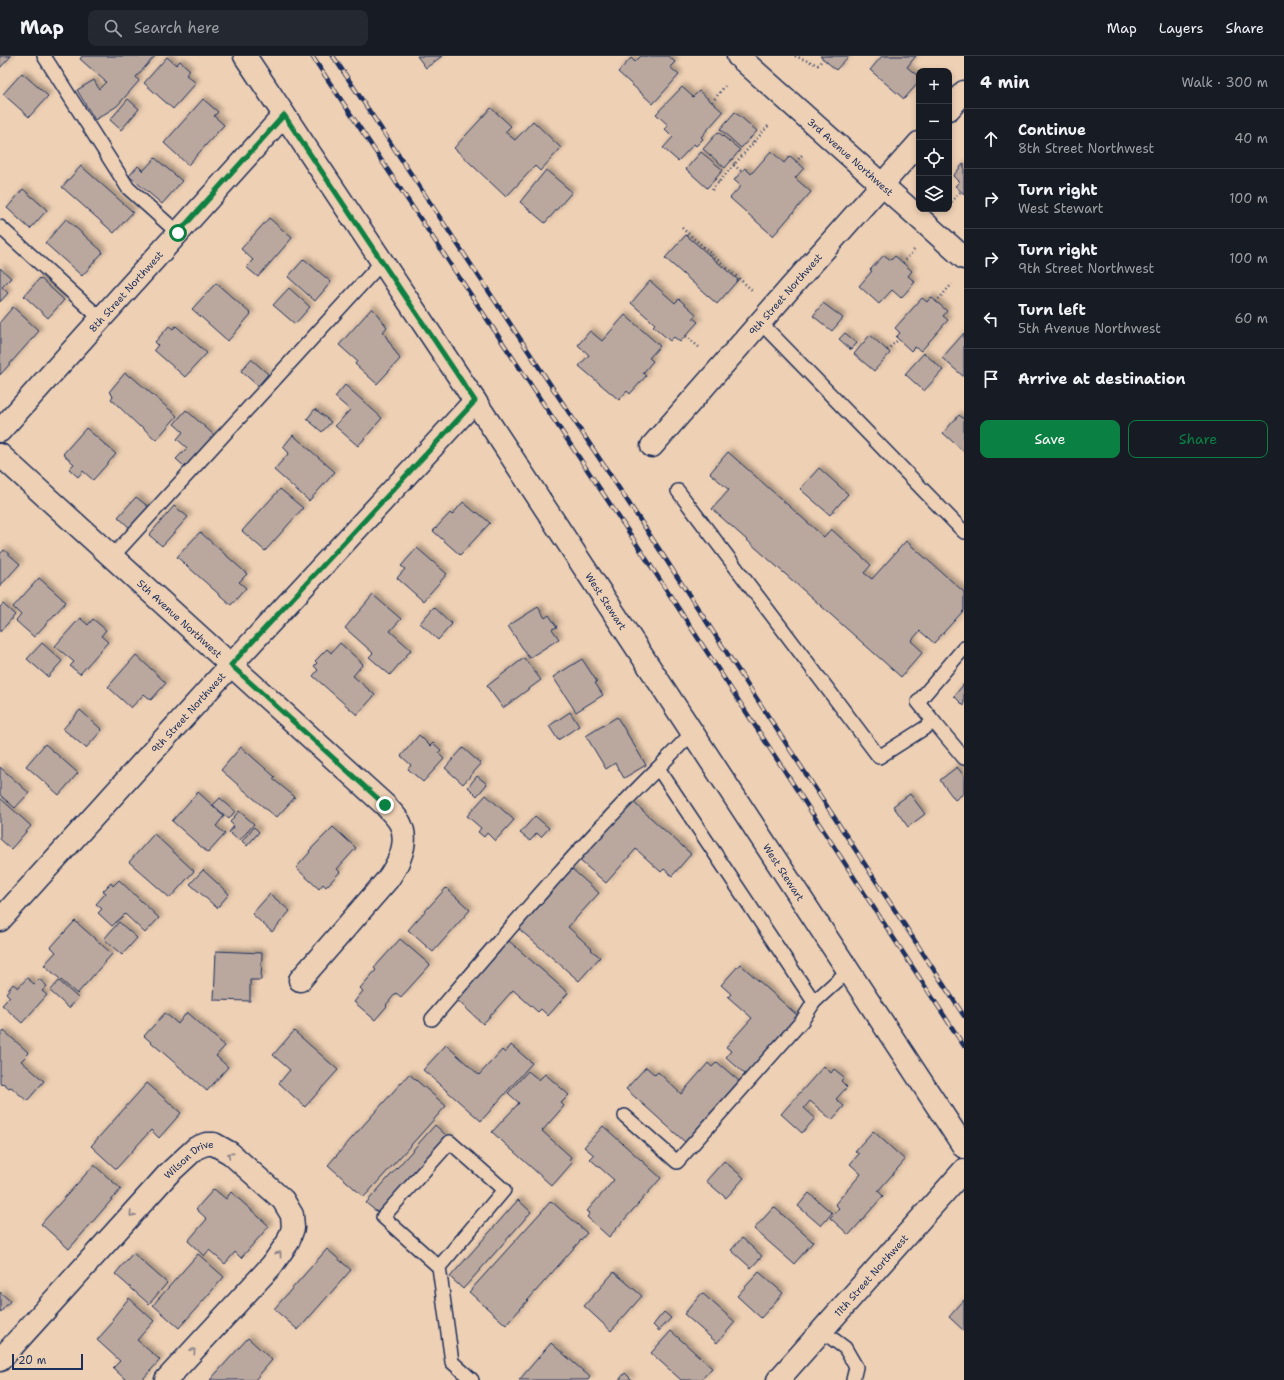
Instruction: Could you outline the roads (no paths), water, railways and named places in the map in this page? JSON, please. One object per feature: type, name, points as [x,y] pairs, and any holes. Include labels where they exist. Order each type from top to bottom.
[{"type":"street","name":"West Stewart","points":[[245,56],[475,401],[964,1147]]},
{"type":"street","name":"3rd Avenue Northwest","points":[[738,56],[964,258]]},
{"type":"street","points":[[952,106],[964,92]]},
{"type":"street","name":"8th Street Northwest","points":[[0,431],[284,115]]},
{"type":"street","name":"9th Street Northwest","points":[[652,446],[916,146]]},
{"type":"street","name":"9th Street Northwest","points":[[0,920],[231,665],[475,401]]},
{"type":"street","name":"5th Avenue Northwest","points":[[0,455],[385,805],[400,824],[404,837],[402,853],[397,866],[388,879],[300,980]]},
{"type":"street","name":"Wilson Drive","points":[[0,1360],[168,1174],[196,1148],[206,1144],[214,1144],[230,1153],[283,1200],[292,1215],[293,1228],[288,1242],[272,1265],[166,1380]]},
{"type":"street","name":"11th Street Northwest","points":[[778,1380],[964,1170]]},
{"type":"lane","points":[[44,56],[128,188],[178,233]]},
{"type":"lane","points":[[0,227],[100,318]]},
{"type":"lane","points":[[112,557],[382,262]]},
{"type":"lane","points":[[760,322],[964,532]]},
{"type":"lane","points":[[678,490],[879,757],[934,722]]},
{"type":"lane","points":[[962,750],[934,722],[918,702],[964,648]]},
{"type":"lane","points":[[432,1019],[553,878],[619,806],[692,733]]},
{"type":"lane","points":[[658,768],[814,1002]]},
{"type":"lane","points":[[625,1116],[677,1162],[802,1020],[814,1002],[848,971]]},
{"type":"lane","points":[[439,1267],[504,1190],[450,1142],[384,1217],[439,1267],[452,1362],[472,1380]]},
{"type":"lane","points":[[822,1331],[845,1348],[856,1367],[853,1380]]},
{"type":"railway","points":[[312,56],[630,534],[964,1046]]},
{"type":"railway","points":[[333,56],[644,526],[964,1016]]}]
